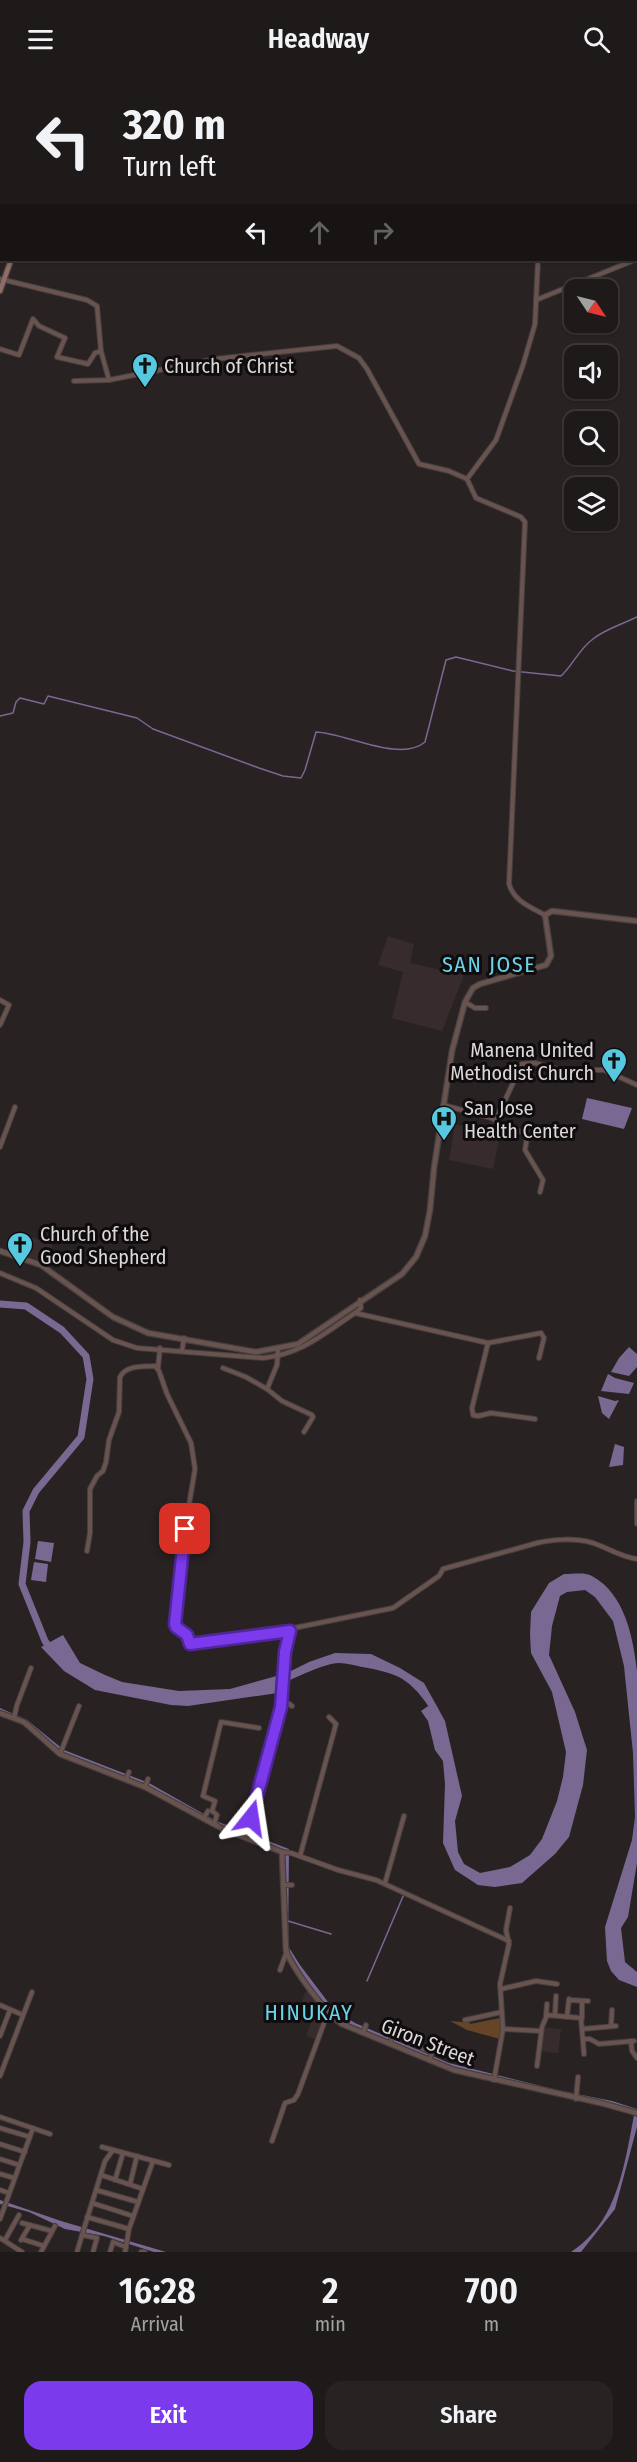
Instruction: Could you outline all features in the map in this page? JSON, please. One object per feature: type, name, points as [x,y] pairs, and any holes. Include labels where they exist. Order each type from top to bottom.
[{"type":"main road","points":[[0,291],[10,261]]},
{"type":"street","points":[[467,479],[496,440],[532,332],[538,261]]},
{"type":"street","points":[[536,300],[632,261]]},
{"type":"street","points":[[2,279],[87,300],[97,306],[101,351],[108,380]]},
{"type":"street","points":[[0,349],[19,355],[33,319],[39,326],[64,339],[57,357],[88,364],[95,353],[101,351]]},
{"type":"street","points":[[0,1251],[41,1265],[120,1321],[148,1333],[256,1352],[298,1344],[360,1300],[402,1274],[416,1257],[425,1236],[452,1051],[465,1002],[473,988],[480,984],[535,969],[550,961],[549,928],[545,915],[512,894],[509,884],[525,522],[514,513],[476,498],[467,479],[449,471],[419,464],[367,369],[359,358],[337,346],[215,359],[108,380],[74,381]]},
{"type":"street","points":[[545,915],[552,911],[637,921]]},
{"type":"street","points":[[0,1000],[9,1005],[0,1025]]},
{"type":"street","points":[[465,1002],[475,1008],[486,1008]]},
{"type":"street","points":[[492,1118],[498,1115],[522,1064],[534,1063],[582,1076],[595,1070],[604,1070],[637,1085]]},
{"type":"street","points":[[443,1105],[492,1118],[526,1135],[525,1150],[543,1180],[540,1192]]},
{"type":"street","points":[[0,1147],[15,1107]]},
{"type":"street","points":[[1,1274],[36,1288],[113,1340],[137,1348],[160,1348],[262,1358],[298,1350],[355,1313],[361,1308],[360,1300]]},
{"type":"street","points":[[355,1313],[488,1343],[541,1333],[544,1338],[539,1358]]},
{"type":"street","points":[[183,1351],[184,1338]]},
{"type":"street","points":[[488,1343],[471,1412],[478,1416],[491,1413],[536,1419]]},
{"type":"street","points":[[160,1348],[158,1369],[167,1394],[191,1443],[195,1469],[185,1529],[176,1627],[186,1633],[188,1642],[192,1645],[290,1631],[294,1628],[393,1608],[439,1576],[443,1569],[552,1540],[591,1542],[626,1557],[637,1559]]},
{"type":"street","points":[[267,1389],[278,1365],[278,1349]]},
{"type":"street","points":[[87,1551],[90,1533],[90,1489],[97,1476],[103,1471],[106,1462],[109,1440],[118,1412],[120,1377],[122,1372],[129,1368],[155,1366],[158,1369]]},
{"type":"street","points":[[223,1368],[267,1389],[282,1401],[313,1416],[304,1431]]},
{"type":"street","points":[[637,1501],[637,1524]]},
{"type":"street","points":[[246,1835],[282,1696],[290,1631]]},
{"type":"street","points":[[15,1716],[31,1668]]},
{"type":"street","points":[[282,1696],[292,1706]]},
{"type":"street","points":[[61,1752],[79,1706]]},
{"type":"street","points":[[0,1713],[15,1716],[30,1724],[61,1752],[136,1779],[204,1818],[287,1853],[386,1883],[509,1941]]},
{"type":"street","points":[[300,1856],[336,1724],[329,1717]]},
{"type":"street","points":[[215,1822],[217,1815],[213,1811],[214,1801],[203,1796],[221,1722],[259,1728]]},
{"type":"street","points":[[145,1786],[148,1779]]},
{"type":"street","points":[[204,1818],[208,1811]]},
{"type":"street","points":[[386,1883],[404,1816]]},
{"type":"street","name":"Giron Street","points":[[287,1853],[288,1885],[284,1939],[287,1951],[324,2002],[328,2012],[338,2020],[391,2040],[454,2070],[539,2087],[637,2113]]},
{"type":"street","points":[[494,2078],[503,2029],[501,1989],[509,1941],[506,1930],[510,1908]]},
{"type":"street","points":[[280,1970],[287,1951]]},
{"type":"street","points":[[501,1989],[536,1981],[557,1984]]},
{"type":"street","points":[[0,2076],[32,1992]]},
{"type":"street","points":[[555,2015],[556,1996]]},
{"type":"street","points":[[567,2017],[569,1999],[588,2001]]},
{"type":"street","points":[[582,2001],[582,2018]]},
{"type":"street","points":[[537,2066],[546,2004]]},
{"type":"street","points":[[0,2005],[23,2015]]},
{"type":"street","points":[[0,2036],[10,2010]]},
{"type":"street","points":[[582,2029],[614,2026],[612,2010]]},
{"type":"street","points":[[272,2141],[285,2103],[294,2100],[297,2096],[328,2012]]},
{"type":"street","points":[[465,2020],[502,2012]]},
{"type":"street","points":[[338,2020],[344,2015]]},
{"type":"street","points":[[546,2016],[581,2018],[584,2054]]},
{"type":"street","points":[[503,2029],[541,2031]]},
{"type":"street","points":[[583,2039],[590,2039],[598,2044],[633,2041],[632,2050],[637,2058]]},
{"type":"street","points":[[406,2040],[432,2053],[430,2058]]},
{"type":"street","points":[[577,2096],[579,2077]]},
{"type":"street","points":[[0,2117],[50,2134]]},
{"type":"street","points":[[0,2128],[30,2137]]},
{"type":"street","points":[[0,2219],[33,2128]]},
{"type":"street","points":[[0,2144],[25,2152]]},
{"type":"street","points":[[102,2147],[169,2165]]},
{"type":"street","points":[[77,2252],[105,2161],[113,2150]]},
{"type":"street","points":[[115,2180],[123,2153]]},
{"type":"street","points":[[130,2184],[137,2157]]},
{"type":"street","points":[[0,2159],[19,2165]]},
{"type":"street","points":[[110,2252],[113,2242],[126,2249],[129,2229],[153,2161]]},
{"type":"street","points":[[0,2174],[14,2178]]},
{"type":"street","points":[[101,2175],[143,2189]]},
{"type":"street","points":[[0,2190],[9,2193]]},
{"type":"street","points":[[96,2190],[138,2202]]},
{"type":"street","points":[[92,2203],[133,2216]]},
{"type":"street","points":[[5,2240],[19,2215]]},
{"type":"street","points":[[87,2217],[129,2229]]},
{"type":"street","points":[[22,2223],[53,2229],[42,2249]]},
{"type":"street","points":[[30,2225],[21,2240],[48,2252]]},
{"type":"street","points":[[82,2235],[97,2238],[93,2252]]},
{"type":"street","points":[[0,2238],[22,2252]]},
{"type":"shaded area","points":[[388,936],[414,944],[410,963],[464,975],[442,1031],[392,1018],[403,972],[378,965]]},
{"type":"shaded area","points":[[587,1098],[632,1108],[624,1129],[582,1119]]},
{"type":"shaded area","points":[[490,1122],[502,1125],[493,1169],[449,1160],[455,1124],[487,1132]]},
{"type":"shaded area","points":[[29,1236],[53,1245],[45,1263],[22,1254]]},
{"type":"shaded area","points":[[629,1347],[637,1354],[637,1367],[629,1376],[611,1372],[619,1358]]},
{"type":"shaded area","points":[[608,1374],[634,1383],[629,1394],[601,1391]]},
{"type":"shaded area","points":[[598,1396],[619,1400],[609,1419],[602,1413]]},
{"type":"shaded area","points":[[615,1444],[624,1447],[623,1465],[609,1467]]},
{"type":"shaded area","points":[[38,1541],[54,1543],[51,1562],[35,1559]]},
{"type":"shaded area","points":[[34,1562],[48,1564],[46,1582],[31,1580]]},
{"type":"shaded area","points":[[564,1574],[589,1575],[603,1584],[620,1605],[633,1644],[637,1671],[637,1863],[628,1917],[621,1928],[625,1962],[637,1972],[637,1987],[619,1980],[611,1971],[607,1961],[605,1927],[632,1840],[635,1817],[633,1753],[624,1666],[613,1621],[595,1597],[585,1590],[567,1592],[560,1596],[552,1626],[549,1655],[575,1712],[587,1750],[583,1785],[569,1837],[555,1854],[522,1883],[495,1887],[478,1885],[455,1870],[443,1843],[445,1784],[443,1761],[435,1750],[428,1721],[421,1711],[431,1704],[416,1685],[400,1674],[369,1664],[334,1659],[314,1665],[282,1680],[284,1692],[188,1706],[171,1705],[95,1690],[64,1671],[41,1647],[63,1635],[80,1663],[122,1682],[179,1691],[230,1689],[287,1673],[335,1653],[371,1654],[400,1668],[424,1683],[445,1721],[462,1796],[455,1821],[458,1852],[464,1864],[480,1873],[510,1867],[530,1855],[542,1839],[557,1801],[566,1752],[552,1692],[531,1653],[530,1635],[531,1612],[549,1583]]},
{"type":"shaded area","points":[[0,1708],[27,1720],[64,1750],[149,1783],[216,1821],[289,1849],[288,1946],[334,2010],[355,2023],[449,2063],[612,2101],[637,2109],[637,2111],[461,2070],[340,2022],[307,1982],[287,1948],[285,1852],[217,1824],[137,1781],[62,1753],[26,1722],[0,1712]]},
{"type":"shaded area","points":[[308,1986],[320,2003],[313,2018],[321,2023],[315,2039],[306,2036],[312,2019],[298,2012]]},
{"type":"shaded area","points":[[500,2018],[500,2039],[467,2030],[450,2021],[469,2020],[470,2024]]},
{"type":"shaded area","points":[[542,2027],[561,2029],[558,2053],[540,2051]]},
{"type":"shaded area","points":[[634,2115],[637,2117],[637,2127],[615,2209],[581,2252],[571,2252],[597,2228],[614,2198],[624,2165]]},
{"type":"shaded area","points":[[0,2200],[61,2221],[166,2252],[154,2252],[104,2236],[65,2229],[29,2212],[0,2204]]},
{"type":"waterway","points":[[0,716],[13,713],[16,702],[20,698],[44,704],[48,696],[137,718],[153,729],[259,768],[283,776],[301,778],[316,732],[387,748],[414,748],[425,742],[446,660],[456,657],[513,671],[561,676],[584,647],[598,635],[637,617]]},
{"type":"waterway","points":[[0,1304],[26,1306],[62,1330],[86,1356],[90,1379],[81,1437],[36,1491],[26,1511],[27,1542],[22,1584],[45,1641],[52,1651]]},
{"type":"waterway","points":[[277,1682],[318,1664],[336,1659],[346,1660],[385,1668],[404,1676],[420,1689],[435,1710]]},
{"type":"waterway","points":[[367,1981],[404,1894]]},
{"type":"waterway","points":[[288,1921],[331,1934]]},
{"type":"place","name":"Church of Christ","points":[[145,389]]},
{"type":"place","name":"Manena United Methodist Church","points":[[614,1084]]},
{"type":"place","name":"San Jose Health Center","points":[[444,1142]]},
{"type":"place","name":"Church of the Good Shepherd","points":[[20,1268]]},
{"type":"district","name":"SAN JOSE","points":[[489,964]]},
{"type":"district","name":"HINUKAY","points":[[309,2012]]},
{"type":"route","points":[[185,1529],[175,1624],[186,1633],[190,1644],[290,1631],[285,1652],[281,1707],[251,1818]]}]
